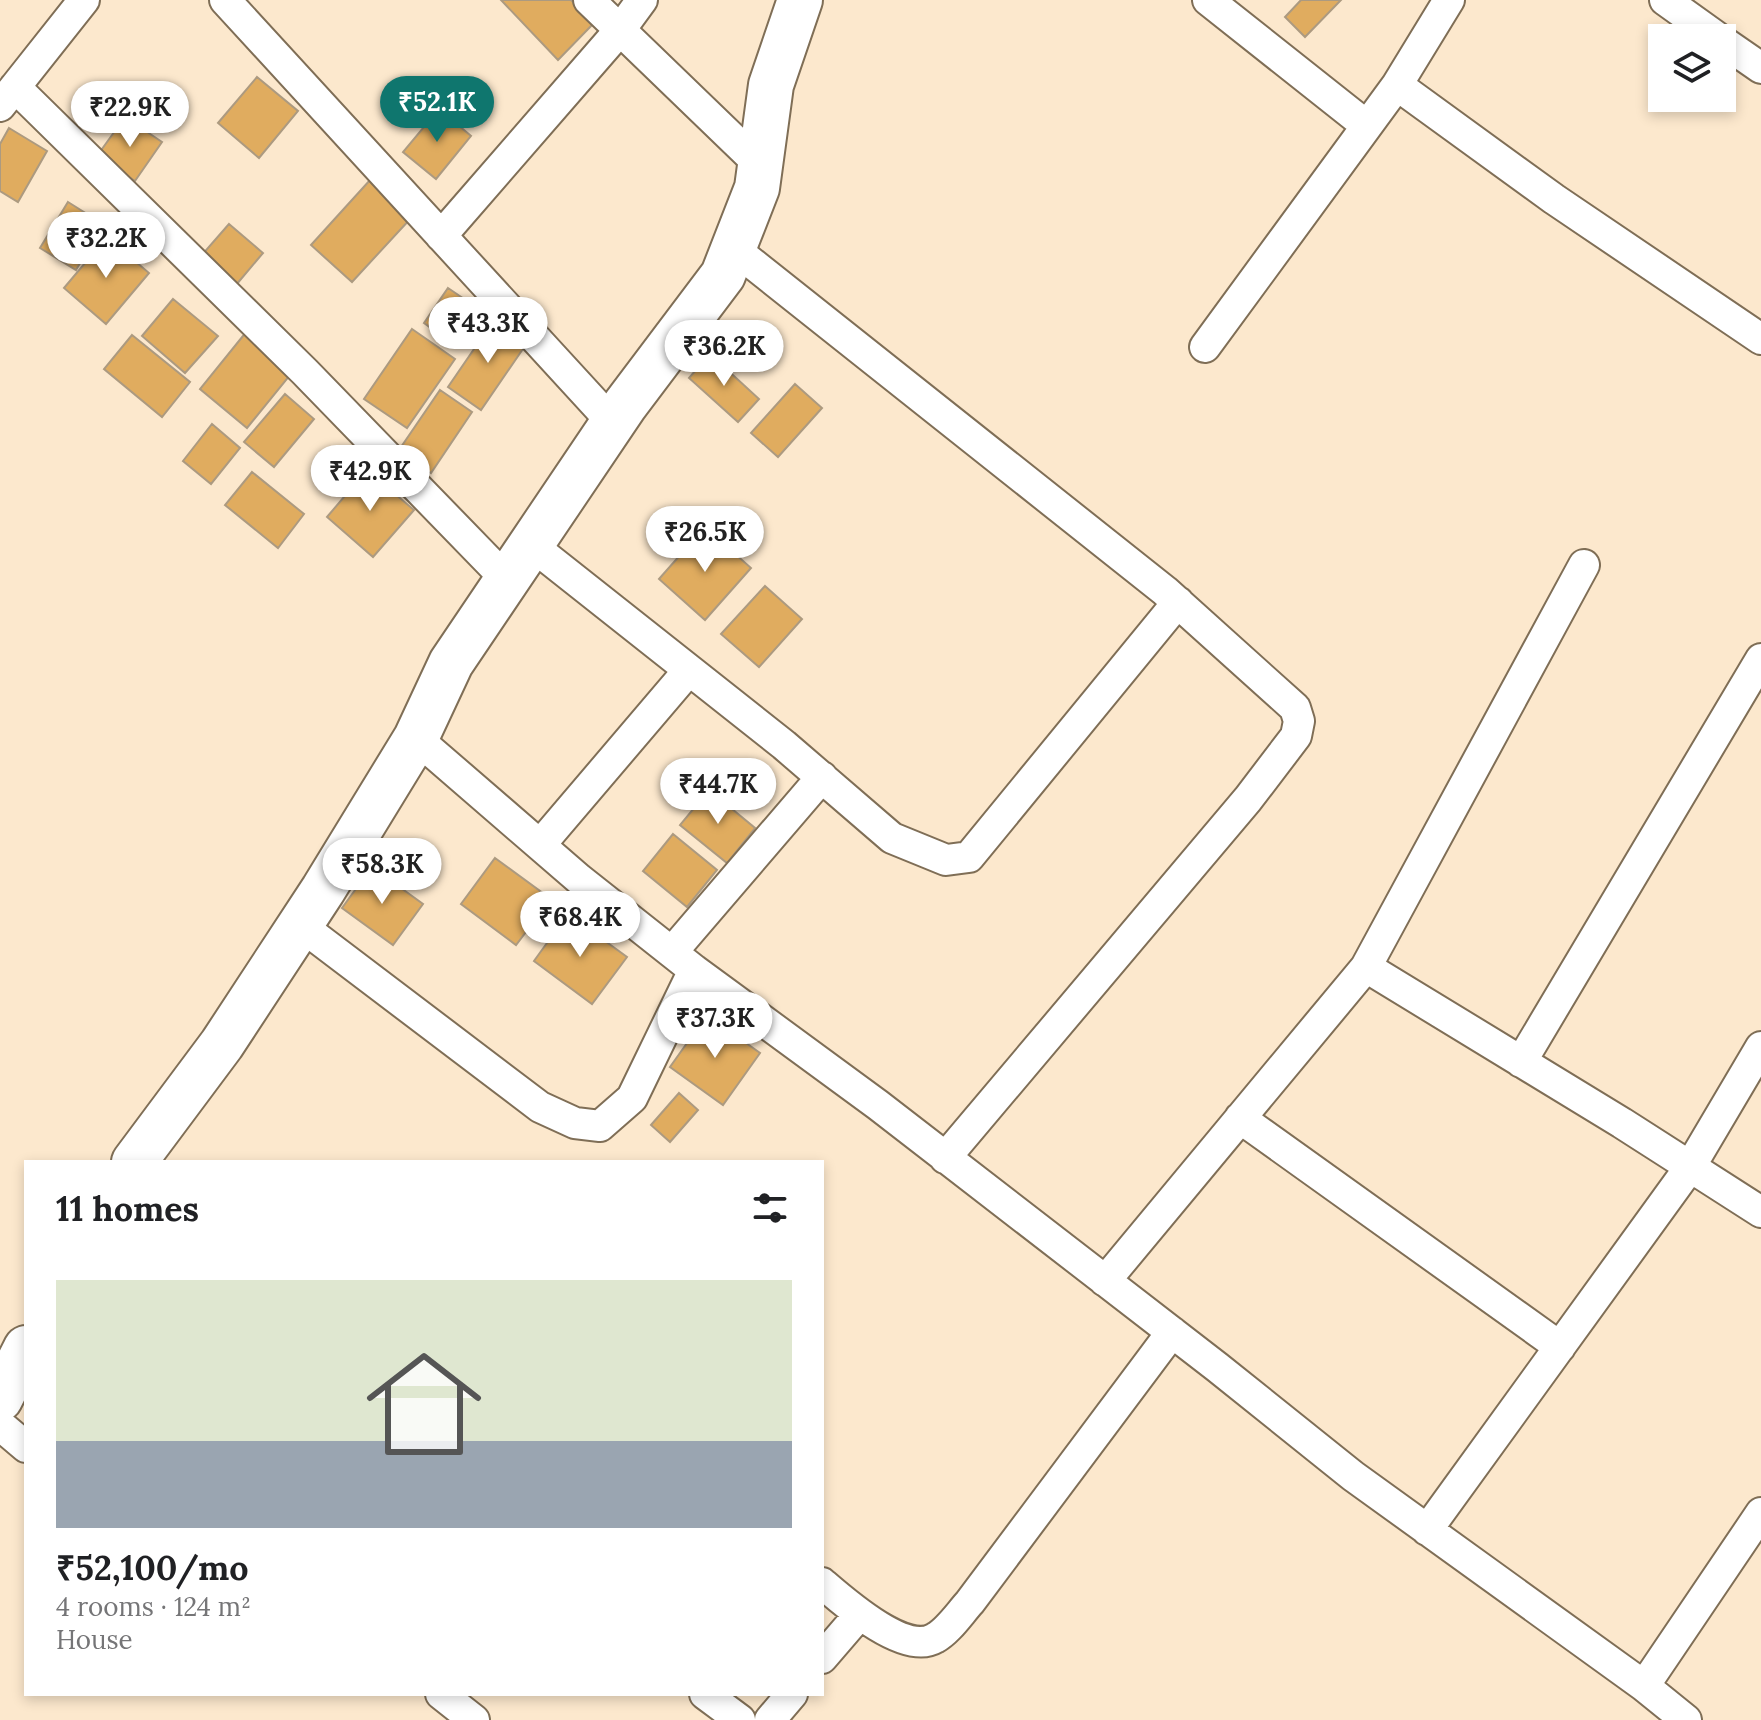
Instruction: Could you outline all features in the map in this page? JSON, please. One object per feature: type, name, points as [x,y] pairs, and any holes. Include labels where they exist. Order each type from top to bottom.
[{"type":"street","points":[[84,0],[7,97],[305,372],[507,580]]},
{"type":"street","points":[[225,0],[613,423]]},
{"type":"street","points":[[589,0],[760,165]]},
{"type":"street","points":[[441,236],[620,30],[642,0]]},
{"type":"street","points":[[135,1160],[222,1044],[300,925],[416,738],[451,663],[613,423],[723,275],[757,188],[771,85],[800,0]]},
{"type":"street","points":[[1208,0],[1367,126]]},
{"type":"street","points":[[1205,347],[1397,85],[1449,0]]},
{"type":"street","points":[[1665,0],[1699,24]]},
{"type":"street","points":[[1736,50],[1761,68]]},
{"type":"street","points":[[1397,85],[1554,199],[1761,339]]},
{"type":"street","points":[[733,248],[1178,602],[1295,708],[1299,721],[1296,736],[1248,799],[945,1158]]},
{"type":"street","points":[[530,544],[822,777],[892,838],[946,860],[969,857],[1178,602]]},
{"type":"street","points":[[1105,1281],[1366,967],[1584,565]]},
{"type":"street","points":[[1521,1062],[1761,659]]},
{"type":"street","points":[[540,845],[689,670]]},
{"type":"street","points":[[416,738],[540,845],[683,961],[878,1105],[1353,1476],[1644,1686],[1686,1720]]},
{"type":"street","points":[[300,925],[540,1107],[575,1123],[600,1126],[632,1098],[683,961],[822,777]]},
{"type":"street","points":[[1366,967],[1761,1212]]},
{"type":"street","points":[[1427,1530],[1690,1167],[1761,1047]]},
{"type":"street","points":[[1240,1118],[1560,1347]]},
{"type":"street","points":[[824,1585],[859,1615],[915,1642],[935,1639],[970,1602],[1172,1332]]},
{"type":"street","points":[[0,1425],[24,1445]]},
{"type":"street","points":[[1644,1686],[1761,1513]]},
{"type":"street","points":[[824,1656],[859,1615]]},
{"type":"street","points":[[444,1696],[474,1720]]},
{"type":"street","points":[[708,1696],[740,1720]]},
{"type":"street","points":[[770,1720],[790,1696]]},
{"type":"building","points":[[501,0],[571,0],[594,23],[558,60]]},
{"type":"building","points":[[1301,0],[1341,0],[1305,37],[1285,17]]},
{"type":"building","points":[[257,77],[298,111],[259,158],[218,123]]},
{"type":"building","points":[[439,109],[471,136],[436,179],[403,152]]},
{"type":"building","points":[[125,117],[162,142],[135,181],[97,156]]},
{"type":"building","points":[[9,128],[47,151],[18,202],[0,191],[0,144]]},
{"type":"building","points":[[371,179],[412,217],[352,282],[311,245]]},
{"type":"building","points":[[68,202],[103,224],[76,270],[40,248]]},
{"type":"building","points":[[229,224],[263,253],[236,285],[201,256]]},
{"type":"building","points":[[107,237],[149,273],[106,324],[64,288]]},
{"type":"building","points":[[448,288],[470,303],[446,339],[424,323]]},
{"type":"building","points":[[173,299],[218,336],[185,373],[142,336]]},
{"type":"building","points":[[494,320],[527,343],[481,410],[448,387]]},
{"type":"building","points":[[412,329],[455,359],[407,428],[364,399]]},
{"type":"building","points":[[247,331],[295,369],[247,428],[200,389]]},
{"type":"building","points":[[132,335],[190,382],[162,417],[104,369]]},
{"type":"building","points":[[710,354],[759,399],[738,422],[689,378]]},
{"type":"building","points":[[795,384],[822,408],[778,457],[751,433]]},
{"type":"building","points":[[440,390],[472,412],[431,473],[399,450]]},
{"type":"building","points":[[285,394],[314,419],[274,467],[244,442]]},
{"type":"building","points":[[212,424],[240,448],[211,484],[183,461]]},
{"type":"building","points":[[367,470],[414,510],[373,557],[327,517]]},
{"type":"building","points":[[252,472],[304,514],[278,548],[225,505]]},
{"type":"building","points":[[705,527],[751,568],[705,620],[659,579]]},
{"type":"building","points":[[765,586],[802,619],[759,667],[721,634]]},
{"type":"building","points":[[709,790],[755,828],[727,863],[680,825]]},
{"type":"building","points":[[673,834],[717,870],[687,907],[643,871]]},
{"type":"building","points":[[495,858],[551,899],[516,945],[461,904]]},
{"type":"building","points":[[372,867],[423,904],[393,945],[342,908]]},
{"type":"building","points":[[568,914],[627,957],[592,1004],[534,961]]},
{"type":"building","points":[[707,1015],[760,1053],[723,1105],[670,1067]]},
{"type":"building","points":[[679,1093],[698,1110],[670,1142],[651,1125]]}]
